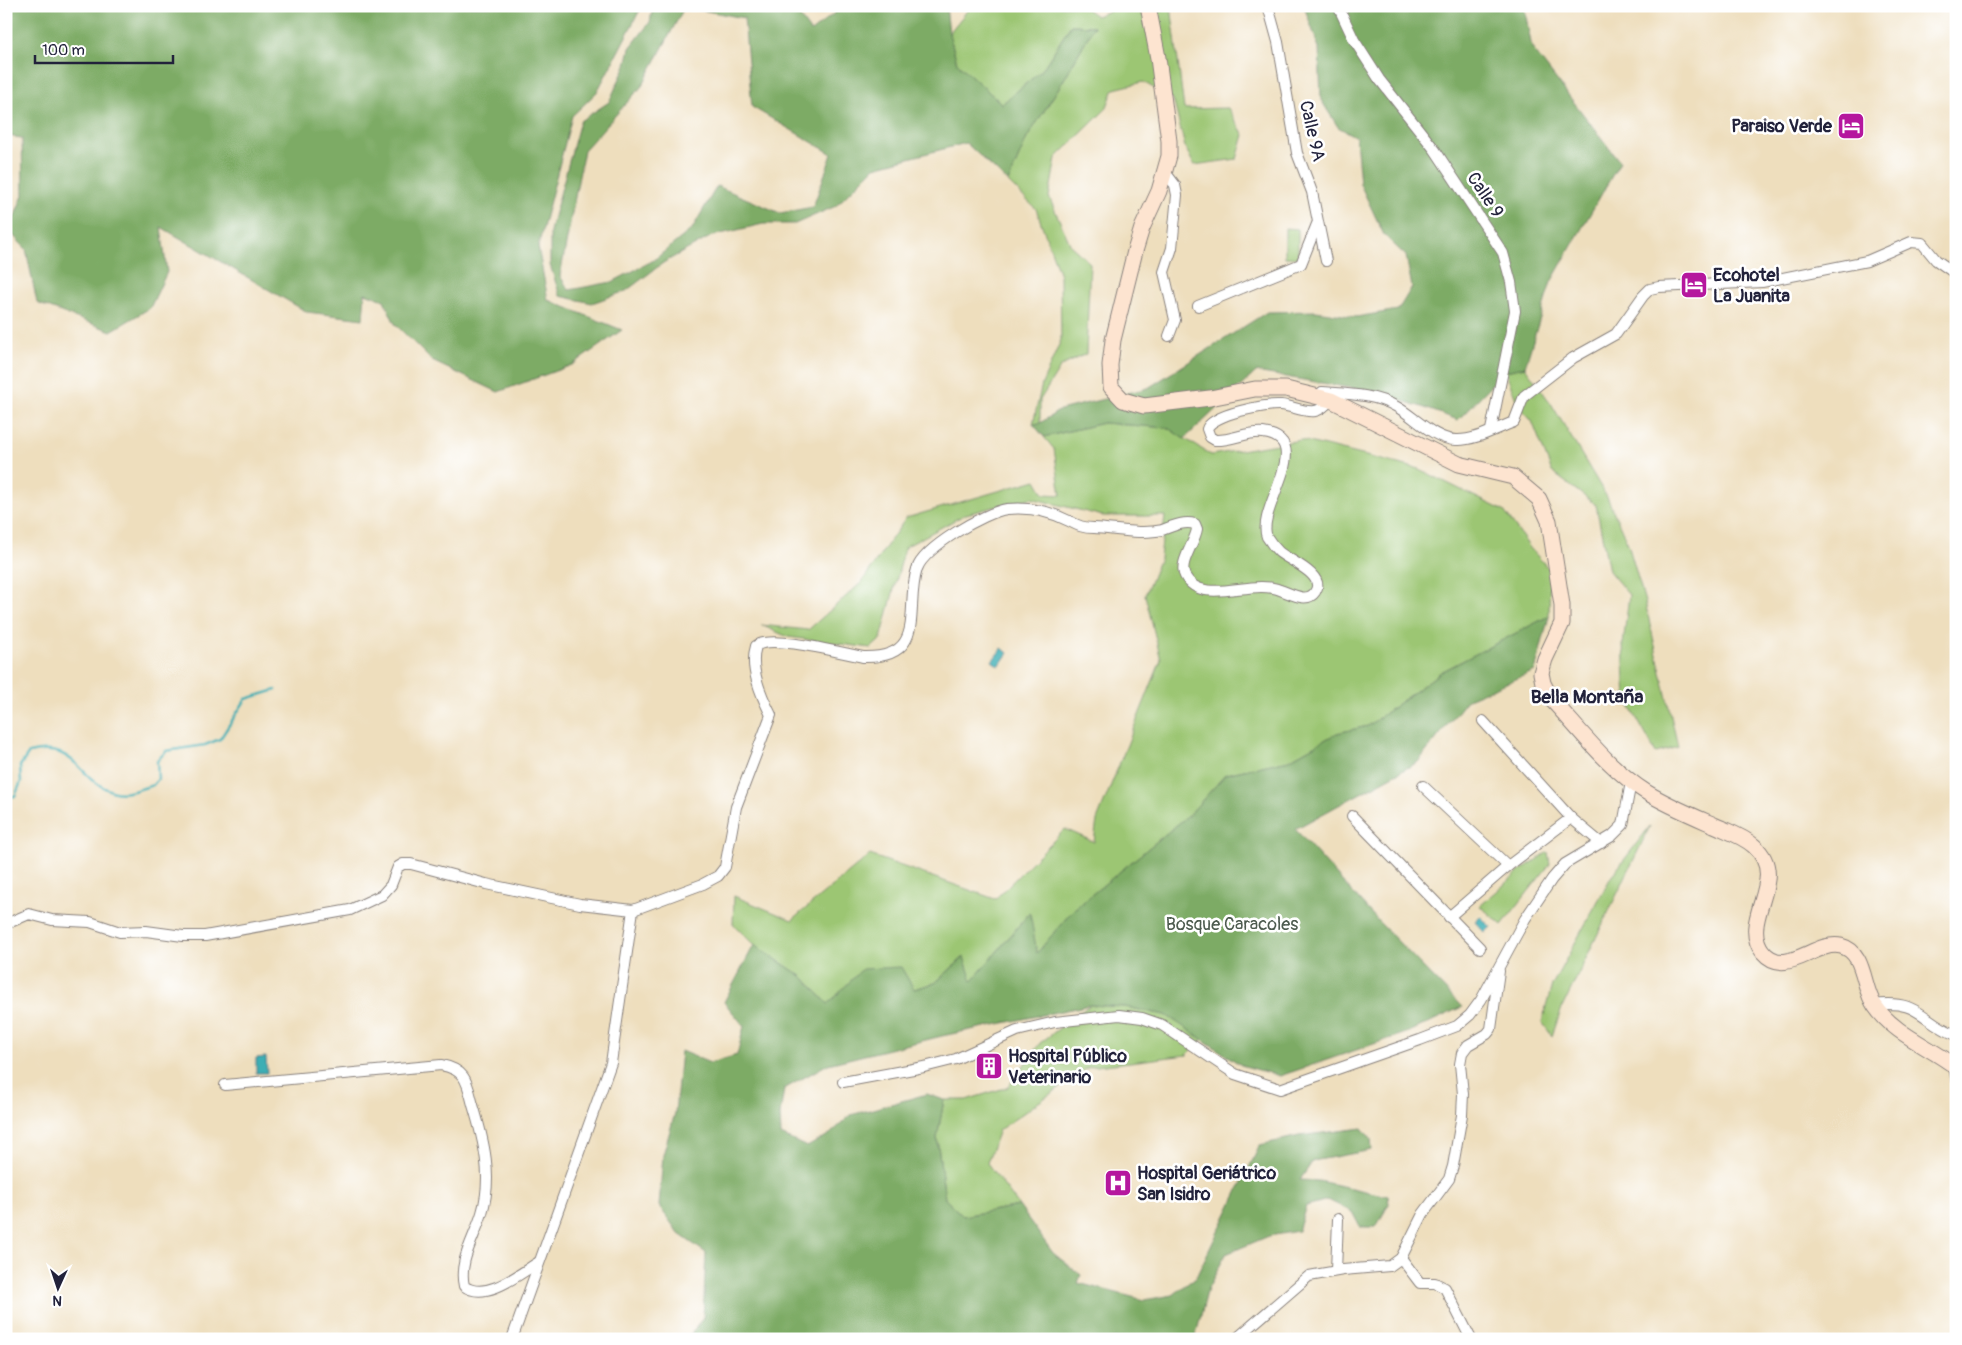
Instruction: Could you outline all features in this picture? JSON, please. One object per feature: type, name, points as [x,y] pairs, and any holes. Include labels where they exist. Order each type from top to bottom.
[{"type":"main road","points":[[1148,6],[1158,58],[1169,141],[1165,172],[1142,228],[1135,251],[1114,340],[1110,365],[1111,387],[1123,400],[1144,406],[1210,398],[1255,389],[1286,390],[1331,400],[1459,464],[1514,476],[1539,499],[1549,521],[1562,605],[1562,623],[1545,659],[1541,673],[1543,684],[1551,699],[1616,769],[1631,782],[1665,802],[1740,837],[1754,846],[1762,855],[1766,864],[1767,884],[1755,930],[1757,942],[1763,952],[1772,960],[1792,961],[1832,946],[1840,946],[1849,950],[1856,956],[1874,1005],[1891,1025],[1955,1071]]},
{"type":"street","name":"Calle 9A","points":[[1268,6],[1278,42],[1297,153],[1312,192],[1326,261]]},
{"type":"street","name":"Calle 9","points":[[1338,6],[1354,40],[1379,79],[1435,150],[1503,254],[1511,282],[1515,311],[1491,430]]},
{"type":"street","points":[[1165,172],[1175,185],[1177,194],[1172,248],[1164,272],[1175,320],[1169,336]]},
{"type":"street","points":[[1198,306],[1301,264],[1305,259],[1318,221]]},
{"type":"street","points":[[1286,390],[1369,396],[1396,406],[1441,436],[1454,440],[1467,440],[1514,422],[1524,396],[1573,358],[1616,334],[1650,289],[1762,282],[1867,261],[1912,242],[1922,243],[1936,260],[1956,274]]},
{"type":"street","points":[[6,924],[29,914],[52,920],[96,923],[120,932],[146,931],[183,936],[206,936],[350,910],[387,891],[398,867],[403,864],[412,864],[486,884],[580,904],[633,910],[704,884],[718,876],[725,867],[736,807],[772,715],[760,689],[754,661],[756,646],[761,642],[776,641],[862,658],[875,658],[893,650],[908,637],[912,626],[915,579],[920,561],[927,554],[981,519],[1004,510],[1021,508],[1045,512],[1069,521],[1079,528],[1144,532],[1160,530],[1187,522],[1194,524],[1197,530],[1184,563],[1184,574],[1190,583],[1200,589],[1227,590],[1260,585],[1278,588],[1297,597],[1311,595],[1316,591],[1317,585],[1313,575],[1279,552],[1270,543],[1266,533],[1267,513],[1285,464],[1286,452],[1282,441],[1273,435],[1260,433],[1215,440],[1210,437],[1207,429],[1212,421],[1258,406],[1284,405],[1314,412],[1320,410],[1331,400]]},
{"type":"street","points":[[1483,721],[1571,818],[1601,843]]},
{"type":"street","points":[[843,1082],[956,1059],[1017,1031],[1045,1024],[1119,1015],[1142,1018],[1162,1025],[1236,1074],[1280,1089],[1457,1026],[1470,1015],[1481,1000],[1525,919],[1552,879],[1565,864],[1601,843],[1623,825],[1631,782]]},
{"type":"street","points":[[1423,786],[1508,866]]},
{"type":"street","points":[[1352,816],[1480,948]]},
{"type":"street","points":[[1449,917],[1508,866],[1571,818]]},
{"type":"street","points":[[512,1339],[610,1062],[633,910]]},
{"type":"street","points":[[1236,1339],[1309,1276],[1336,1271],[1390,1266],[1401,1258],[1423,1214],[1449,1179],[1454,1166],[1462,1115],[1463,1094],[1460,1064],[1462,1053],[1468,1045],[1487,1034],[1491,1029],[1500,966]]},
{"type":"street","points":[[1874,1005],[1893,1002],[1905,1005],[1956,1034]]},
{"type":"street","points":[[225,1085],[441,1064],[456,1068],[466,1079],[484,1141],[488,1179],[482,1212],[463,1265],[461,1276],[464,1286],[471,1291],[482,1292],[539,1262]]},
{"type":"street","points":[[1336,1271],[1338,1219]]},
{"type":"street","points":[[1401,1258],[1420,1283],[1435,1283],[1445,1288],[1471,1339]]},
{"type":"green space","points":[[6,6],[642,6],[597,92],[572,116],[538,247],[548,300],[622,330],[572,365],[498,392],[432,361],[395,324],[384,300],[365,293],[363,319],[307,312],[161,227],[167,272],[150,308],[111,331],[37,303],[26,249],[9,231],[23,195],[22,138],[6,136]]},
{"type":"green space","points":[[653,6],[685,6],[642,86],[584,150],[560,276],[569,290],[612,282],[654,260],[692,229],[717,186],[780,213],[813,207],[832,154],[752,107],[744,18],[696,9],[695,6],[792,6],[811,32],[843,6],[946,6],[949,33],[957,63],[1002,104],[1042,70],[1071,25],[1094,26],[1063,81],[1027,138],[1008,182],[966,143],[875,167],[836,206],[795,224],[763,224],[712,236],[663,263],[626,291],[592,303],[560,296],[550,265],[550,231],[580,121],[609,102],[626,65],[630,48],[650,22]]},
{"type":"green space","points":[[971,6],[1082,6],[1096,16],[1122,6],[1164,11],[1164,6],[1171,6],[1184,109],[1228,108],[1244,135],[1237,159],[1194,165],[1185,147],[1173,99],[1143,82],[1114,89],[1106,109],[1056,158],[1049,197],[1071,246],[1090,263],[1086,354],[1061,366],[1040,400],[1040,423],[1033,424],[1042,384],[1061,340],[1060,275],[1036,209],[1008,182],[1027,138],[1063,81],[1094,26],[1071,25],[1042,70],[1002,104],[957,63],[949,33]]},
{"type":"green space","points":[[1304,6],[1524,6],[1532,48],[1620,162],[1551,282],[1525,367],[1505,371],[1458,420],[1369,391],[1256,372],[1184,439],[1168,428],[1103,423],[1044,437],[1033,424],[1040,423],[1060,410],[1148,388],[1267,312],[1316,311],[1356,317],[1398,310],[1412,287],[1406,256],[1384,235],[1360,184],[1356,137],[1338,127],[1321,100],[1319,48]]},
{"type":"green space","points":[[1285,228],[1298,229],[1298,258],[1285,257]]},
{"type":"green space","points":[[1525,367],[1552,405],[1608,499],[1628,544],[1645,602],[1678,747],[1656,753],[1626,699],[1623,645],[1629,595],[1609,571],[1596,505],[1552,472],[1532,421],[1519,407],[1505,371]]},
{"type":"green space","points":[[1103,423],[1168,428],[1211,455],[1301,440],[1419,469],[1504,511],[1530,548],[1550,570],[1549,616],[1441,672],[1368,726],[1337,733],[1289,760],[1226,774],[1189,815],[1073,910],[1037,954],[1029,913],[972,982],[964,957],[935,983],[914,989],[828,1004],[803,977],[754,945],[733,924],[734,896],[792,920],[870,855],[995,899],[1065,829],[1094,842],[1097,820],[1161,660],[1145,595],[1160,558],[1165,516],[1103,516],[1031,498],[966,514],[905,547],[881,639],[871,648],[788,637],[761,625],[808,630],[861,583],[906,518],[1036,480],[1044,494],[1061,495],[1054,449],[1044,437]]},
{"type":"green space","name":"Bosque Caracoles","points":[[1549,616],[1535,671],[1468,699],[1418,762],[1295,829],[1378,921],[1462,1007],[1409,1032],[1280,1076],[1241,1065],[1166,1015],[1125,1007],[1090,1005],[942,1036],[828,1064],[784,1089],[780,1114],[781,1135],[807,1147],[830,1134],[851,1115],[927,1094],[944,1100],[937,1138],[945,1199],[963,1216],[1019,1206],[1053,1253],[1081,1275],[1078,1283],[1144,1300],[1173,1295],[1196,1277],[1260,1145],[1299,1136],[1362,1128],[1371,1139],[1372,1150],[1313,1161],[1300,1180],[1319,1181],[1388,1196],[1389,1204],[1376,1227],[1360,1227],[1352,1212],[1328,1200],[1306,1206],[1298,1231],[1269,1236],[1226,1254],[1208,1288],[1195,1339],[687,1339],[703,1318],[706,1253],[679,1234],[659,1206],[663,1155],[675,1113],[681,1051],[710,1063],[737,1055],[744,1026],[724,1002],[754,945],[803,977],[828,1004],[862,969],[901,967],[914,989],[935,983],[964,957],[972,981],[1030,913],[1037,953],[1073,910],[1189,815],[1226,774],[1289,760],[1337,733],[1368,726],[1441,672]]},
{"type":"green space","points":[[1650,826],[1562,1008],[1552,1036],[1542,1022],[1552,985],[1611,877]]},
{"type":"green space","points":[[1548,852],[1550,864],[1502,925],[1480,906],[1521,870]]},
{"type":"green space","points":[[1090,1005],[1125,1007],[1166,1015],[1203,1039],[1187,1055],[1089,1067],[999,1130],[987,1163],[1019,1206],[963,1216],[945,1199],[937,1138],[944,1100],[966,1100],[1008,1087],[1040,1043]]},
{"type":"water","points":[[1002,648],[1008,653],[999,666],[992,661]]},
{"type":"water","points":[[1480,916],[1491,927],[1485,933],[1475,922]]},
{"type":"water","points":[[266,1057],[267,1073],[256,1073],[256,1058]]},
{"type":"waterway","points":[[6,797],[15,796],[21,782],[20,766],[29,753],[46,751],[68,757],[93,780],[115,792],[129,792],[153,785],[158,779],[157,761],[166,751],[205,745],[220,739],[246,699],[276,690]]},
{"type":"place","name":"Paraiso Verde","points":[[1851,126]]},
{"type":"place","name":"Ecohotel La Juanita","points":[[1694,285]]},
{"type":"place","name":"Hospital Público Veterinario","points":[[989,1066]]},
{"type":"place","name":"Hospital Geriátrico San Isidro","points":[[1118,1183]]},
{"type":"district","name":"Bella Montaña","points":[[1587,697]]}]
